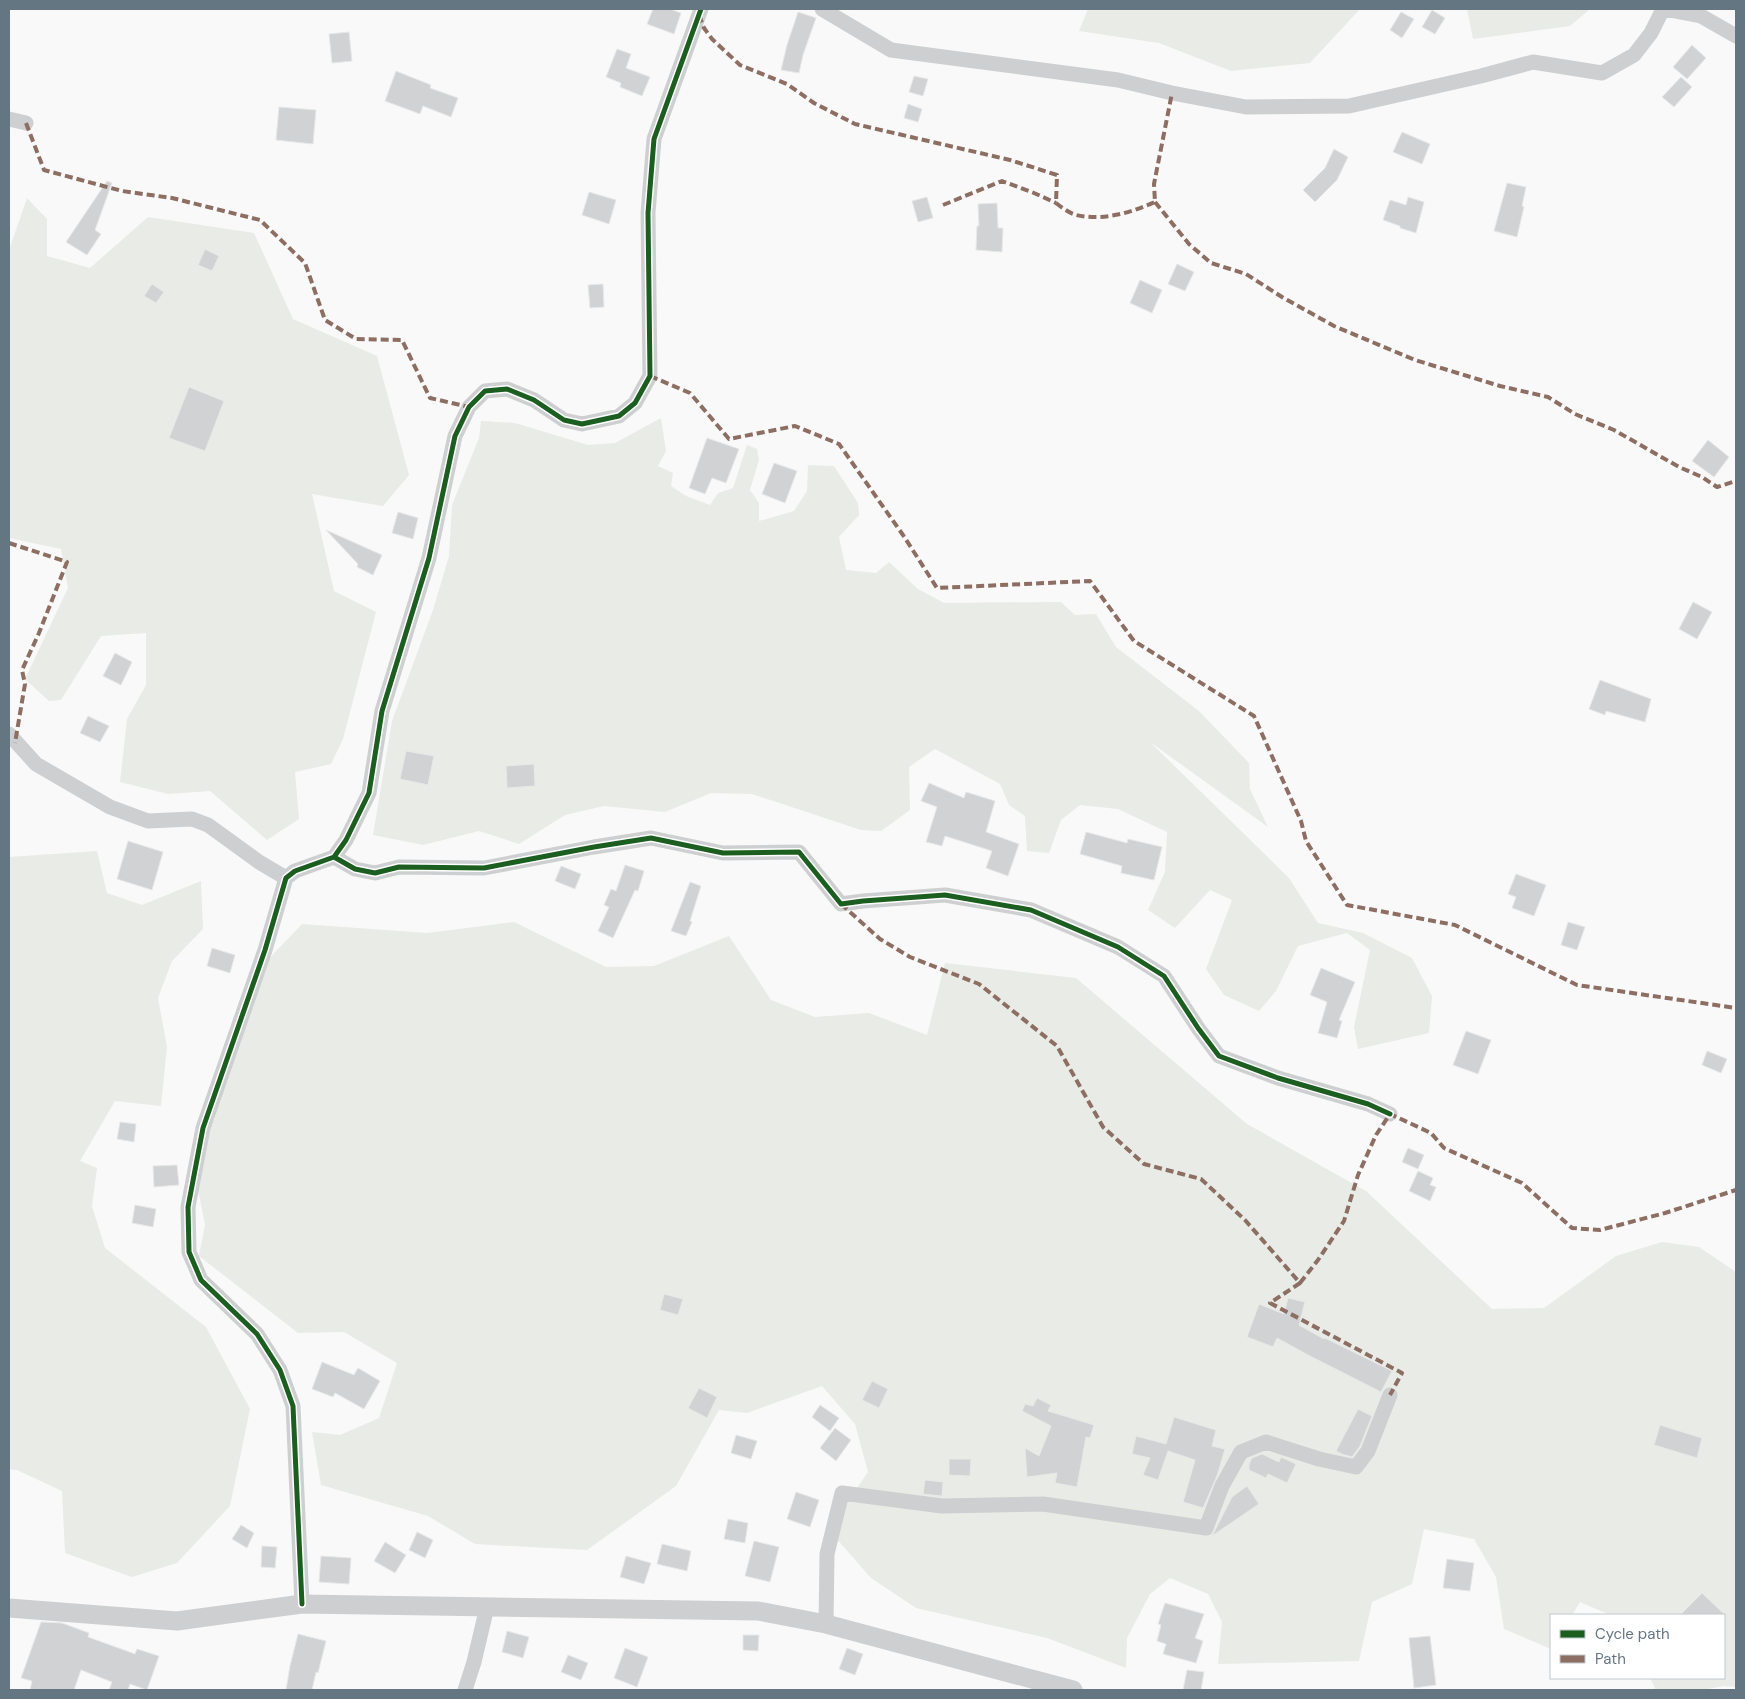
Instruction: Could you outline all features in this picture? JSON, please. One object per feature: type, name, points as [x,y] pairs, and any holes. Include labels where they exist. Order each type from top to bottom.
[{"type":"street","points":[[302,1604],[293,1406],[280,1370],[257,1334],[201,1280],[189,1252],[188,1207],[203,1128],[265,950],[286,878],[295,871],[334,857],[346,840],[369,793],[382,711],[429,558],[455,436],[469,407],[486,391],[507,388],[534,400],[564,420],[582,424],[619,416],[635,403],[650,376],[648,213],[654,139],[701,9]]},
{"type":"street","points":[[822,9],[891,50],[1118,80],[1172,93],[1246,107],[1349,106],[1481,76],[1533,62],[1602,73],[1634,55],[1651,33],[1663,9],[1701,16],[1736,36]]},
{"type":"street","points":[[9,119],[26,124]]},
{"type":"street","points":[[9,734],[36,764],[110,808],[148,821],[192,819],[208,825],[259,862],[286,878]]},
{"type":"street","points":[[334,857],[355,869],[375,873],[399,867],[484,868],[651,838],[723,853],[799,852],[841,904],[945,895],[1030,910],[1118,947],[1164,976],[1219,1056],[1278,1078],[1368,1104],[1390,1114]]},
{"type":"street","points":[[826,1624],[827,1554],[842,1493],[942,1506],[1043,1504],[1206,1528],[1222,1486],[1241,1452],[1266,1442],[1319,1459],[1356,1467],[1368,1451],[1390,1395]]},
{"type":"street","points":[[9,1608],[177,1621],[302,1604],[758,1611],[826,1624],[1073,1690]]},
{"type":"street","points":[[465,1690],[474,1662],[487,1607]]},
{"type":"shaded area","points":[[1088,9],[1360,9],[1310,63],[1231,71],[1159,43],[1079,31]]},
{"type":"shaded area","points":[[1467,9],[1590,9],[1570,26],[1473,39]]},
{"type":"shaded area","points":[[27,198],[47,219],[47,256],[90,268],[148,217],[254,233],[293,319],[377,356],[409,475],[383,506],[312,494],[334,591],[376,612],[343,739],[331,764],[295,772],[299,819],[267,840],[210,791],[168,794],[120,782],[127,719],[146,685],[146,633],[101,636],[61,700],[49,701],[25,679],[68,588],[61,549],[9,538],[9,250]]},
{"type":"shaded area","points":[[661,418],[666,451],[658,466],[673,473],[671,486],[686,496],[710,505],[718,493],[733,488],[747,445],[757,449],[759,460],[750,490],[759,503],[759,521],[794,511],[807,491],[808,465],[834,466],[858,503],[859,515],[839,537],[846,570],[876,573],[889,562],[918,589],[944,603],[1061,602],[1075,615],[1096,614],[1116,647],[1199,711],[1249,763],[1250,789],[1268,827],[1150,742],[1289,878],[1318,923],[1363,933],[1412,958],[1432,996],[1429,1033],[1358,1049],[1354,1027],[1370,950],[1347,933],[1298,946],[1276,991],[1259,1011],[1224,995],[1206,969],[1232,900],[1210,890],[1175,928],[1148,910],[1165,872],[1167,832],[1118,809],[1080,805],[1061,820],[1049,853],[1027,851],[1025,816],[1009,805],[1000,784],[935,749],[909,767],[910,810],[881,831],[861,830],[752,794],[711,793],[665,812],[604,806],[565,815],[519,844],[479,831],[423,845],[373,835],[392,721],[433,610],[449,556],[452,505],[479,438],[481,421],[515,423],[588,445],[615,443]]},
{"type":"shaded area","points":[[97,851],[107,893],[142,905],[201,881],[203,929],[172,961],[158,998],[167,1047],[161,1106],[115,1101],[80,1161],[97,1168],[92,1206],[105,1248],[206,1327],[250,1409],[230,1506],[177,1563],[132,1577],[65,1553],[62,1491],[17,1470],[9,1469],[9,857]]},
{"type":"shaded area","points":[[514,922],[606,967],[654,966],[729,936],[771,1000],[815,1017],[869,1013],[927,1035],[945,963],[1076,978],[1247,1124],[1366,1191],[1492,1309],[1544,1308],[1616,1256],[1662,1242],[1699,1247],[1736,1272],[1736,1687],[1723,1686],[1702,1690],[1656,1690],[1650,1679],[1725,1679],[1725,1614],[1608,1614],[1580,1602],[1573,1614],[1550,1614],[1550,1649],[1504,1629],[1496,1577],[1474,1539],[1424,1529],[1412,1584],[1372,1602],[1359,1661],[1218,1664],[1222,1622],[1208,1594],[1170,1578],[1150,1594],[1127,1638],[1126,1668],[1047,1638],[916,1608],[871,1578],[835,1537],[841,1511],[868,1472],[855,1424],[822,1386],[747,1413],[719,1410],[676,1486],[587,1550],[475,1544],[428,1516],[321,1485],[312,1432],[340,1435],[379,1418],[397,1363],[344,1332],[298,1333],[199,1256],[205,1225],[195,1174],[259,969],[302,924],[427,933]]},
{"type":"building","points":[[653,9],[670,9],[681,13],[674,34],[647,24]]},
{"type":"building","points":[[1432,10],[1445,18],[1435,34],[1422,27]]},
{"type":"building","points":[[798,12],[816,18],[799,73],[781,70]]},
{"type":"building","points":[[1401,12],[1414,19],[1402,38],[1390,30]]},
{"type":"building","points":[[349,32],[352,61],[332,63],[329,34]]},
{"type":"building","points":[[1692,45],[1706,58],[1687,79],[1673,67]]},
{"type":"building","points":[[617,49],[631,54],[626,68],[650,77],[642,96],[620,87],[621,83],[606,77]]},
{"type":"building","points":[[396,71],[431,85],[430,88],[458,98],[451,117],[423,106],[420,114],[385,101]]},
{"type":"building","points":[[914,76],[928,79],[923,96],[909,92]]},
{"type":"building","points":[[1681,77],[1692,87],[1674,107],[1662,97]]},
{"type":"building","points":[[908,104],[922,109],[918,122],[904,118]]},
{"type":"building","points":[[279,107],[316,110],[313,144],[276,140]]},
{"type":"building","points":[[1402,132],[1430,144],[1422,164],[1393,152]]},
{"type":"building","points":[[1334,149],[1348,157],[1337,180],[1315,202],[1303,190],[1325,168]]},
{"type":"building","points":[[107,181],[112,183],[95,230],[101,234],[87,255],[66,242]]},
{"type":"building","points":[[1507,183],[1526,187],[1522,206],[1524,207],[1517,237],[1494,231]]},
{"type":"building","points":[[589,192],[616,200],[609,224],[582,215]]},
{"type":"building","points":[[927,197],[933,218],[918,222],[912,201]]},
{"type":"building","points":[[1408,197],[1424,202],[1416,233],[1383,220],[1390,200],[1406,205]]},
{"type":"building","points":[[997,203],[998,228],[1003,228],[1002,252],[976,250],[977,226],[979,226],[978,204]]},
{"type":"building","points":[[205,249],[219,256],[212,271],[198,265]]},
{"type":"building","points":[[1177,264],[1194,272],[1185,291],[1168,284]]},
{"type":"building","points":[[1140,280],[1162,290],[1152,313],[1130,303]]},
{"type":"building","points":[[152,284],[164,292],[156,303],[144,296]]},
{"type":"building","points":[[603,284],[604,307],[590,308],[588,285]]},
{"type":"building","points":[[189,387],[224,401],[205,451],[169,438]]},
{"type":"building","points":[[707,438],[739,449],[726,483],[712,478],[705,494],[689,488]]},
{"type":"building","points":[[1708,440],[1729,457],[1714,477],[1692,461]]},
{"type":"building","points":[[774,463],[797,471],[785,503],[762,494]]},
{"type":"building","points":[[398,512],[418,518],[413,539],[392,533]]},
{"type":"building","points":[[326,530],[382,555],[373,575],[357,567],[358,564]]},
{"type":"building","points":[[1693,602],[1712,612],[1697,639],[1679,629]]},
{"type":"building","points":[[115,653],[132,662],[121,685],[103,676]]},
{"type":"building","points":[[1600,680],[1651,699],[1645,722],[1606,711],[1605,715],[1589,709]]},
{"type":"building","points":[[88,716],[109,726],[100,742],[80,733]]},
{"type":"building","points":[[406,751],[434,756],[428,785],[400,779]]},
{"type":"building","points":[[534,764],[535,786],[507,788],[506,766]]},
{"type":"building","points":[[929,783],[964,798],[966,792],[995,801],[986,832],[1019,844],[1008,876],[986,868],[992,851],[945,836],[942,846],[926,842],[937,807],[921,801]]},
{"type":"building","points":[[1086,832],[1127,843],[1128,839],[1162,847],[1154,880],[1121,873],[1122,866],[1080,854]]},
{"type":"building","points":[[128,841],[163,852],[152,890],[117,879]]},
{"type":"building","points":[[625,865],[644,871],[638,891],[635,890],[613,938],[598,931],[609,907],[604,905],[611,889],[616,891]]},
{"type":"building","points":[[561,866],[581,874],[575,889],[555,881]]},
{"type":"building","points":[[1516,874],[1546,885],[1534,916],[1512,908],[1516,897],[1508,894]]},
{"type":"building","points":[[690,882],[701,886],[690,921],[692,922],[686,936],[671,931]]},
{"type":"building","points":[[1568,922],[1585,927],[1577,950],[1561,945]]},
{"type":"building","points":[[212,948],[235,955],[230,973],[207,966]]},
{"type":"building","points":[[1321,968],[1355,982],[1339,1020],[1342,1021],[1337,1038],[1318,1033],[1327,1002],[1310,995]]},
{"type":"building","points":[[1466,1031],[1491,1040],[1478,1074],[1453,1065]]},
{"type":"building","points":[[1707,1051],[1727,1059],[1721,1073],[1702,1065]]},
{"type":"building","points":[[120,1122],[136,1124],[134,1142],[117,1139]]},
{"type":"building","points":[[1408,1148],[1424,1155],[1418,1169],[1402,1162]]},
{"type":"building","points":[[177,1165],[179,1185],[154,1187],[153,1166]]},
{"type":"building","points":[[1418,1171],[1433,1178],[1430,1185],[1436,1187],[1430,1201],[1409,1191]]},
{"type":"building","points":[[135,1205],[156,1209],[153,1227],[132,1223]]},
{"type":"building","points":[[664,1294],[683,1299],[678,1315],[660,1310]]},
{"type":"building","points":[[1288,1298],[1305,1302],[1299,1325],[1392,1371],[1381,1392],[1277,1338],[1273,1347],[1247,1337],[1259,1304],[1284,1314]]},
{"type":"building","points":[[322,1362],[354,1375],[358,1368],[380,1381],[364,1409],[335,1393],[333,1397],[312,1389]]},
{"type":"building","points":[[872,1381],[888,1389],[879,1408],[862,1400]]},
{"type":"building","points":[[699,1388],[717,1397],[707,1418],[688,1408]]},
{"type":"building","points":[[1037,1398],[1051,1405],[1048,1411],[1094,1425],[1090,1438],[1086,1437],[1077,1487],[1055,1483],[1057,1473],[1027,1477],[1025,1448],[1039,1456],[1051,1426],[1022,1411],[1025,1404],[1033,1406]]},
{"type":"building","points":[[820,1405],[839,1418],[830,1431],[812,1417]]},
{"type":"building","points":[[1358,1409],[1372,1416],[1360,1446],[1352,1457],[1336,1451]]},
{"type":"building","points":[[1174,1417],[1216,1430],[1212,1446],[1225,1449],[1217,1476],[1203,1508],[1183,1502],[1195,1460],[1168,1451],[1158,1480],[1143,1475],[1150,1458],[1132,1454],[1136,1436],[1166,1444]]},
{"type":"building","points":[[1660,1425],[1702,1438],[1697,1458],[1654,1445]]},
{"type":"building","points":[[835,1428],[851,1440],[836,1461],[820,1448]]},
{"type":"building","points":[[736,1435],[757,1441],[751,1459],[731,1453]]},
{"type":"building","points":[[1262,1454],[1279,1462],[1281,1457],[1296,1464],[1287,1483],[1268,1474],[1266,1478],[1249,1470],[1252,1458]]},
{"type":"building","points":[[949,1459],[971,1459],[970,1476],[949,1475]]},
{"type":"building","points":[[925,1480],[943,1482],[942,1496],[923,1494]]},
{"type":"building","points":[[1247,1486],[1259,1504],[1212,1536],[1232,1497]]},
{"type":"building","points":[[796,1492],[819,1500],[810,1527],[787,1519]]},
{"type":"building","points":[[728,1519],[748,1523],[745,1543],[724,1539]]},
{"type":"building","points":[[241,1525],[254,1533],[247,1548],[232,1539]]},
{"type":"building","points":[[417,1532],[433,1540],[425,1558],[409,1550]]},
{"type":"building","points":[[754,1541],[779,1547],[770,1582],[745,1576]]},
{"type":"building","points":[[385,1542],[406,1555],[395,1573],[374,1561]]},
{"type":"building","points":[[662,1544],[691,1551],[687,1571],[657,1564]]},
{"type":"building","points":[[262,1546],[277,1547],[275,1568],[261,1567]]},
{"type":"building","points":[[321,1556],[351,1558],[349,1584],[319,1582]]},
{"type":"building","points":[[626,1556],[651,1563],[644,1584],[620,1577]]},
{"type":"building","points":[[1447,1559],[1474,1563],[1470,1591],[1443,1588]]},
{"type":"building","points":[[1702,1593],[1724,1614],[1681,1614]]},
{"type":"building","points":[[1165,1603],[1204,1614],[1195,1638],[1203,1641],[1196,1663],[1163,1654],[1166,1644],[1157,1641],[1161,1625],[1158,1624]]},
{"type":"building","points":[[41,1622],[62,1623],[89,1633],[88,1637],[135,1654],[137,1649],[159,1656],[147,1690],[130,1684],[128,1690],[109,1690],[112,1682],[81,1670],[74,1690],[30,1690],[32,1681],[21,1678]]},
{"type":"building","points":[[507,1631],[529,1637],[523,1658],[502,1652]]},
{"type":"building","points":[[298,1634],[326,1641],[312,1690],[286,1690]]},
{"type":"building","points":[[743,1635],[759,1635],[758,1651],[743,1650]]},
{"type":"building","points":[[1430,1636],[1436,1685],[1414,1688],[1409,1638]]},
{"type":"building","points":[[625,1648],[648,1657],[637,1687],[614,1678]]},
{"type":"building","points":[[847,1648],[863,1654],[855,1675],[839,1669]]},
{"type":"building","points":[[568,1655],[588,1663],[581,1680],[561,1672]]},
{"type":"building","points":[[1187,1670],[1204,1672],[1201,1690],[1183,1690]]},
{"type":"marked path","points":[[699,15],[704,28],[712,39],[740,65],[787,84],[814,103],[855,124],[1010,160],[1057,175],[1056,203],[1076,215],[1086,217],[1116,215],[1136,210],[1155,202],[1154,184],[1172,93]]},
{"type":"marked path","points":[[26,123],[44,170],[122,191],[172,198],[260,220],[305,263],[325,320],[356,339],[402,340],[430,398],[469,407]]},
{"type":"marked path","points":[[943,205],[1002,181],[1056,203]]},
{"type":"marked path","points":[[1155,202],[1189,244],[1211,263],[1246,274],[1334,326],[1415,360],[1500,386],[1548,397],[1575,414],[1614,430],[1717,487],[1736,481]]},
{"type":"marked path","points":[[650,376],[690,393],[729,439],[795,426],[839,444],[903,535],[937,588],[1090,581],[1134,641],[1254,716],[1301,821],[1306,841],[1347,905],[1455,925],[1577,985],[1736,1008]]},
{"type":"marked path","points":[[9,543],[67,562],[22,670],[25,684],[15,743]]},
{"type":"marked path","points":[[841,904],[880,939],[910,957],[979,984],[1057,1046],[1103,1127],[1144,1164],[1201,1179],[1245,1220],[1300,1283],[1270,1303],[1402,1373],[1390,1395]]},
{"type":"marked path","points":[[1300,1283],[1344,1221],[1358,1175],[1376,1135],[1390,1114],[1431,1133],[1444,1148],[1522,1183],[1572,1228],[1600,1230],[1665,1213],[1736,1190]]},
{"type":"cycle path","points":[[302,1604],[293,1406],[280,1370],[257,1334],[201,1280],[189,1252],[188,1207],[203,1128],[265,950],[286,878],[295,871],[334,857],[346,840],[369,793],[382,711],[429,558],[455,436],[469,407],[485,391],[507,389],[534,400],[564,420],[582,424],[619,416],[635,403],[650,376],[648,213],[654,139],[701,9]]},
{"type":"cycle path","points":[[334,857],[355,869],[375,873],[399,867],[484,868],[651,838],[723,853],[799,852],[841,904],[945,895],[1031,910],[1118,947],[1164,976],[1219,1056],[1278,1078],[1368,1104],[1390,1114]]}]
